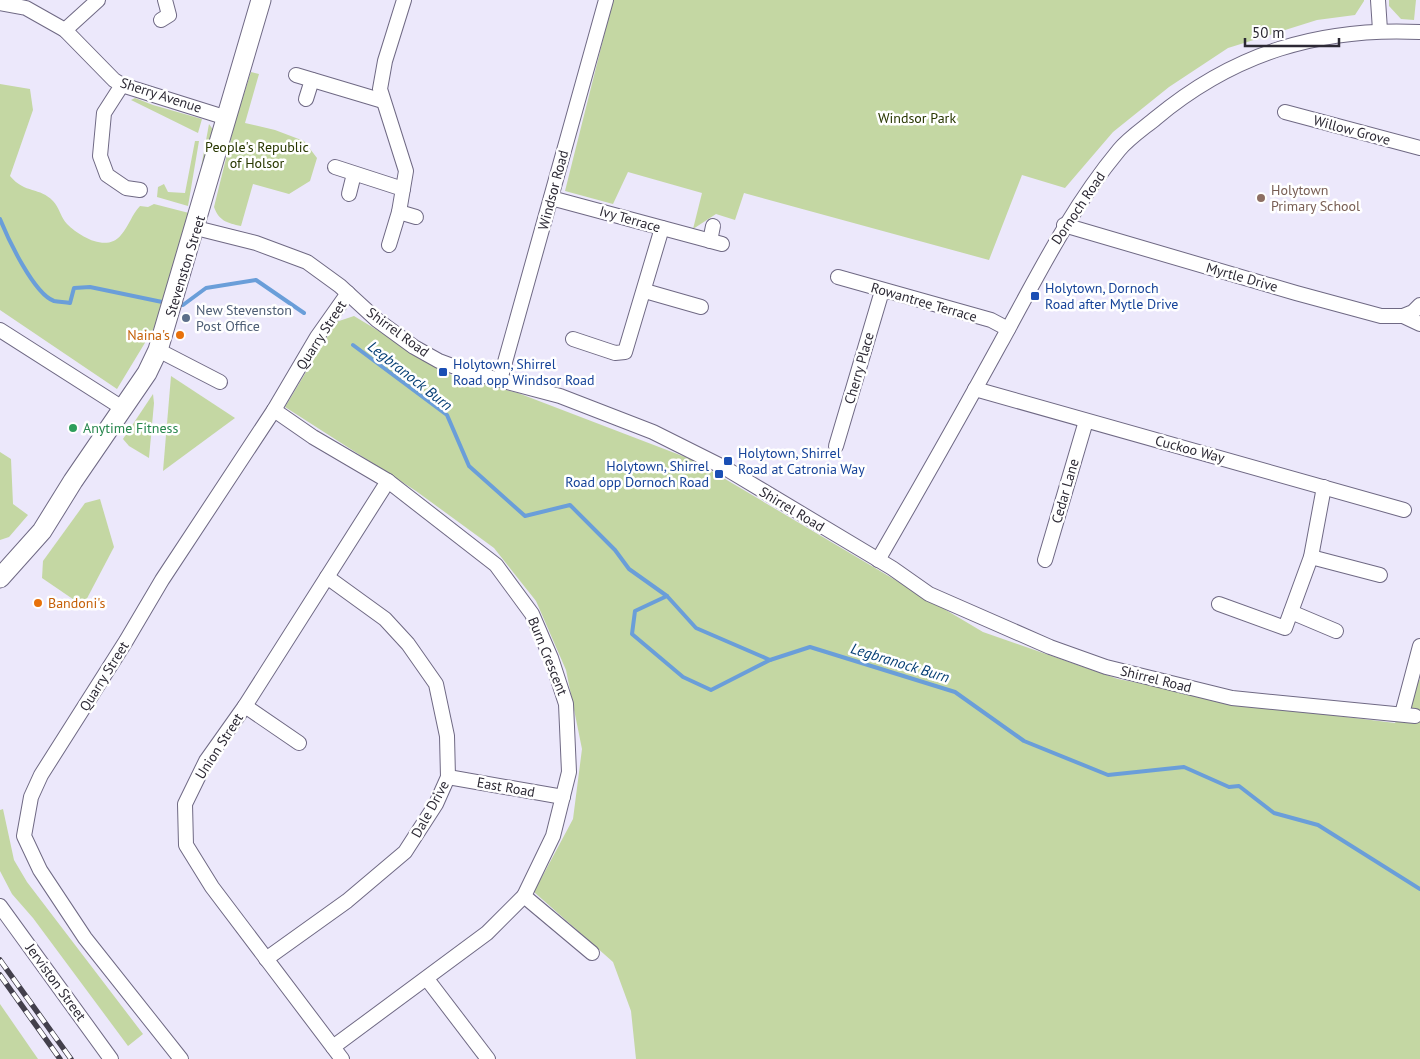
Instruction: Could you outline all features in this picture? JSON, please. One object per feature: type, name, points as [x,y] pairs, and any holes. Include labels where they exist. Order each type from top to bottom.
[{"type":"main road","name":"Stevenston Street","points":[[0,578],[42,531],[73,481],[124,409],[147,373],[158,350],[196,228],[261,0]]},
{"type":"street","points":[[65,30],[98,0]]},
{"type":"street","points":[[161,20],[169,15],[165,0]]},
{"type":"street","points":[[390,244],[399,212],[406,171],[380,89],[385,61],[404,0]]},
{"type":"street","name":"Windsor Road","points":[[500,380],[606,0]]},
{"type":"street","points":[[1378,0],[1380,30]]},
{"type":"street","name":"Sherry Avenue","points":[[0,3],[26,8],[65,30],[122,85],[227,118]]},
{"type":"street","name":"Dornoch Road","points":[[878,560],[975,389],[1064,225],[1120,148],[1176,101],[1246,61],[1279,48],[1338,34],[1380,30],[1420,32]]},
{"type":"street","points":[[296,75],[383,101]]},
{"type":"street","points":[[306,99],[312,80]]},
{"type":"street","points":[[122,85],[104,113],[100,156],[107,175],[126,188],[140,190]]},
{"type":"street","name":"Willow Grove","points":[[1285,112],[1420,148]]},
{"type":"street","points":[[334,168],[403,189]]},
{"type":"street","points":[[349,194],[354,174]]},
{"type":"street","name":"Ivy Terrace","points":[[551,198],[716,242],[713,226]]},
{"type":"street","points":[[399,212],[416,217]]},
{"type":"street","name":"Myrtle Drive","points":[[1064,225],[1114,241],[1381,316],[1403,316],[1420,324]]},
{"type":"street","name":"Shirrel Road","points":[[196,228],[256,243],[307,262],[348,293],[414,348],[439,361],[560,396],[653,432],[725,468],[938,598],[1006,629],[1106,667],[1232,698],[1408,715],[1420,647]]},
{"type":"street","points":[[573,339],[615,353],[625,352],[645,291],[662,228]]},
{"type":"street","name":"Rowantree Terrace","points":[[838,277],[882,291],[992,320],[1008,329]]},
{"type":"street","points":[[645,291],[701,307]]},
{"type":"street","name":"Cherry Place","points":[[836,446],[882,291]]},
{"type":"street","name":"Quarry Street","points":[[178,1058],[85,938],[40,870],[24,836],[32,797],[41,775],[126,641],[162,580],[274,410],[317,337],[348,293]]},
{"type":"street","points":[[1403,316],[1413,312],[1420,305]]},
{"type":"street","points":[[0,330],[124,409]]},
{"type":"street","points":[[158,350],[220,382]]},
{"type":"street","name":"Cuckoo Way","points":[[975,389],[1404,510]]},
{"type":"street","name":"Burn Crescent","points":[[274,410],[313,437],[388,481],[496,565],[532,614],[551,658],[566,704],[569,772],[553,836],[524,896],[487,933],[333,1047]]},
{"type":"street","name":"Cedar Lane","points":[[1045,560],[1086,421]]},
{"type":"street","name":"Union Street","points":[[342,1059],[212,887],[186,845],[185,804],[206,761],[245,706],[388,481]]},
{"type":"street","points":[[1219,604],[1285,628],[1311,557],[1324,487]]},
{"type":"street","points":[[1311,557],[1380,575]]},
{"type":"street","name":"Dale Drive","points":[[266,958],[347,901],[405,852],[436,804],[448,777],[447,736],[436,684],[408,644],[384,619],[327,577]]},
{"type":"street","points":[[1291,612],[1336,631]]},
{"type":"street","points":[[245,706],[299,743]]},
{"type":"street","name":"East Road","points":[[448,777],[563,797]]},
{"type":"street","points":[[524,896],[592,953]]},
{"type":"street","name":"Jerviston Street","points":[[0,906],[111,1059]]},
{"type":"street","points":[[427,978],[488,1059]]},
{"type":"green space","name":"Windsor Park","points":[[613,0],[1364,1],[1355,15],[1317,20],[1228,48],[1169,87],[1113,132],[1065,188],[1022,175],[989,260],[744,193],[735,220],[716,214],[693,229],[702,193],[628,172],[613,204],[565,191]]},
{"type":"green space","points":[[1389,0],[1416,0],[1414,20],[1401,19],[1389,6]]},
{"type":"green space","name":"People's Republic of Holsor","points":[[251,72],[259,74],[245,123],[275,130],[304,141],[317,158],[310,181],[289,194],[253,184],[241,226],[224,221],[214,207],[235,122]]},
{"type":"green space","points":[[0,84],[30,89],[33,110],[10,176],[21,186],[48,197],[55,203],[65,222],[72,229],[93,241],[108,243],[121,235],[140,206],[148,207],[154,204],[189,213],[160,318],[117,389],[0,310]]},
{"type":"green space","points":[[135,98],[202,119],[198,133],[131,100]]},
{"type":"green space","points":[[209,124],[214,131],[194,206]]},
{"type":"green space","points":[[195,141],[199,141],[188,206],[157,197],[158,187],[164,184],[168,192],[185,193]]},
{"type":"green space","points":[[354,316],[453,376],[518,393],[693,460],[983,632],[1118,679],[1257,706],[1395,723],[1420,679],[1420,1059],[636,1059],[631,1011],[613,962],[534,892],[573,819],[582,749],[566,670],[536,601],[494,548],[416,491],[285,407],[336,322]]},
{"type":"green space","points":[[171,376],[235,418],[163,471]]},
{"type":"green space","points":[[153,394],[154,403],[149,458],[129,446],[123,439]]},
{"type":"green space","points":[[0,452],[11,459],[13,504],[28,515],[9,537],[0,540]]},
{"type":"green space","points":[[100,499],[114,547],[83,606],[42,578],[43,561],[85,503]]},
{"type":"green space","points":[[3,809],[14,860],[27,882],[143,1034],[128,1046],[33,918],[12,894],[0,871],[0,810]]},
{"type":"green space","points":[[0,1004],[38,1059],[0,1059]]},
{"type":"waterway","points":[[0,219],[22,265],[38,288],[54,301],[70,303],[74,288],[90,287],[167,303]]},
{"type":"waterway","name":"Legbranock Burn","points":[[176,304],[183,305],[206,288],[256,280],[304,313]]},
{"type":"waterway","name":"Legbranock Burn","points":[[353,345],[447,415],[469,466],[525,516],[570,505],[615,550],[629,569],[667,596],[635,611],[632,634],[683,677],[711,690],[770,660]]},
{"type":"waterway","name":"Legbranock Burn","points":[[667,596],[696,628],[770,660],[810,647],[955,692],[1024,741],[1108,775],[1184,767],[1229,787],[1239,786],[1274,813],[1318,825],[1420,889]]},
{"type":"railway","points":[[0,960],[71,1059]]},
{"type":"railway","points":[[0,975],[60,1059]]},
{"type":"place","name":"Holytown Primary School","points":[[1261,198]]},
{"type":"place","name":"Holytown, Dornoch Road after Mytle Drive","points":[[1035,296]]},
{"type":"place","name":"New Stevenston Post Office","points":[[186,318]]},
{"type":"place","name":"Naina's","points":[[180,335]]},
{"type":"place","name":"Holytown, Shirrel Road opp Windsor Road","points":[[443,372]]},
{"type":"place","name":"Anytime Fitness","points":[[73,428]]},
{"type":"place","name":"Holytown, Shirrel Road at Catronia Way","points":[[728,461]]},
{"type":"place","name":"Holytown, Shirrel Road opp Dornoch Road","points":[[719,474]]},
{"type":"place","name":"Bandoni's","points":[[38,603]]}]
